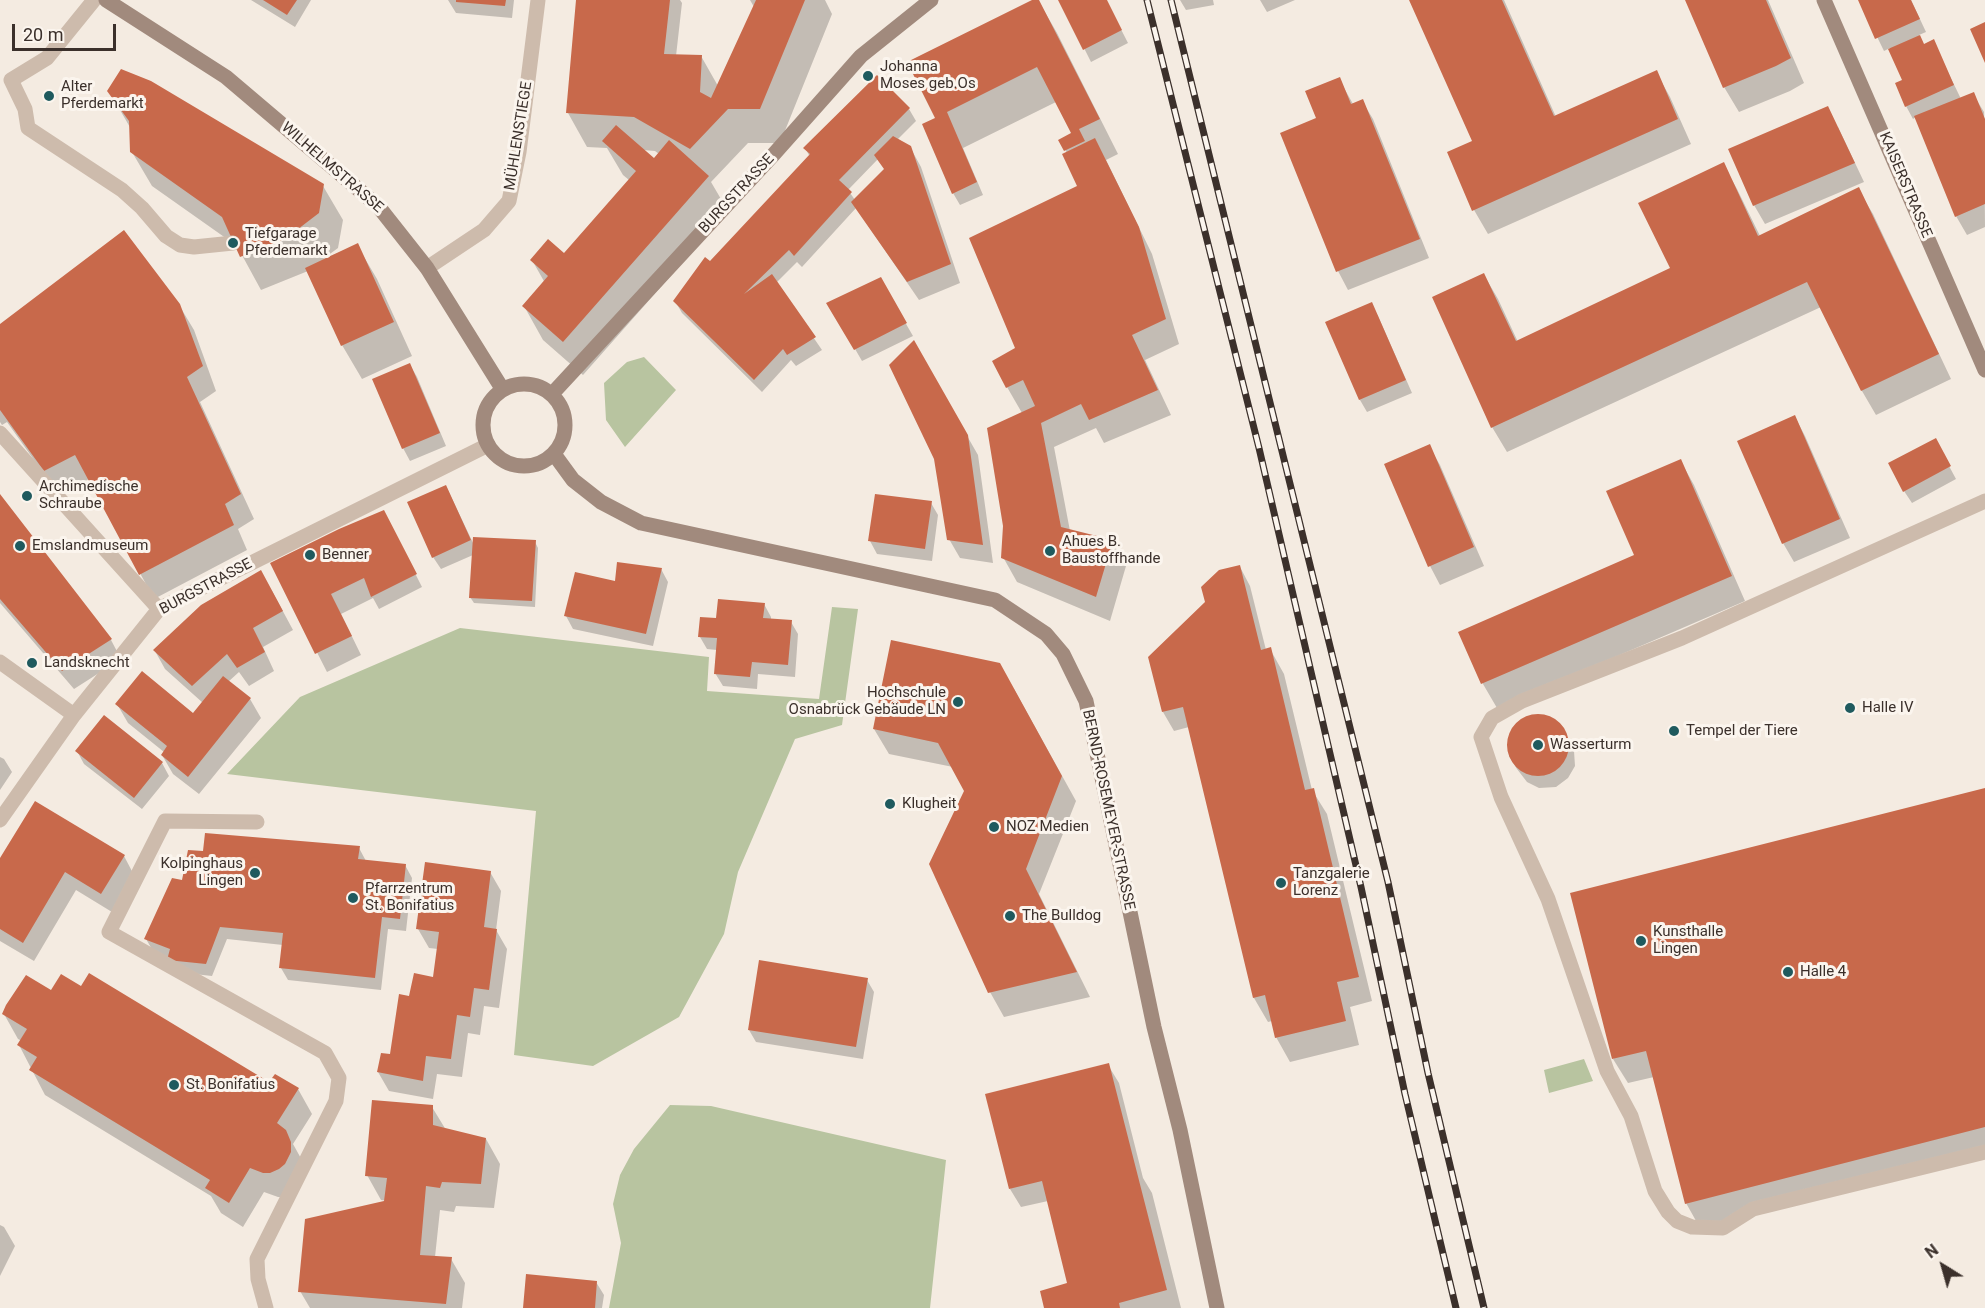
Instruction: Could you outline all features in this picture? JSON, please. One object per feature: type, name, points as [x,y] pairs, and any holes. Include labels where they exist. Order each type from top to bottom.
[{"type":"street","points":[[94,0],[47,58],[11,80],[25,109],[28,128],[122,190],[142,208],[166,236],[180,245],[194,247],[233,243]]},
{"type":"street","name":"WILHELMSTRASSE","points":[[106,0],[226,77],[378,206],[427,268],[503,390]]},
{"type":"street","name":"MÜHLENSTIEGE","points":[[427,268],[484,230],[510,201],[519,152],[538,0]]},
{"type":"street","name":"BURGSTRASSE","points":[[552,394],[774,154],[861,56],[929,0]]},
{"type":"street","name":"KAISERSTRASSE","points":[[1824,0],[1985,370]]},
{"type":"street","points":[[523,384],[543,388],[552,394],[560,404],[565,417],[566,431],[562,443],[554,454],[541,463],[526,467],[511,465],[497,457],[488,445],[484,433],[487,408],[494,398],[503,390],[523,384]]},
{"type":"street","points":[[0,434],[159,609]]},
{"type":"street","name":"BURGSTRASSE","points":[[0,820],[74,715],[159,609],[488,445]]},
{"type":"street","name":"BERND-ROSEMEYER-STRASSE","points":[[554,454],[573,480],[601,502],[641,523],[995,600],[1046,634],[1063,654],[1086,701],[1217,1308]]},
{"type":"street","points":[[1985,501],[1682,638],[1522,701],[1492,718],[1480,737],[1501,797],[1548,899],[1607,1071],[1631,1116],[1655,1191],[1668,1212],[1677,1221],[1692,1227],[1723,1228],[1753,1209],[1985,1152]]},
{"type":"street","points":[[0,662],[74,715]]},
{"type":"street","points":[[257,822],[165,821],[109,932],[325,1053],[339,1078],[336,1101],[257,1259],[258,1279],[266,1308]]},
{"type":"green space","points":[[644,357],[676,390],[625,447],[606,420],[604,383],[627,362]]},
{"type":"green space","points":[[832,607],[858,609],[842,725],[795,739],[738,872],[724,934],[679,1017],[593,1066],[514,1055],[536,811],[227,774],[300,697],[460,628],[709,657],[707,691],[819,699]]},
{"type":"green space","points":[[1584,1059],[1593,1081],[1549,1093],[1544,1070]]},
{"type":"green space","points":[[670,1105],[711,1106],[946,1160],[930,1308],[609,1308],[621,1243],[613,1204],[620,1175],[634,1149]]},
{"type":"building","points":[[263,0],[297,0],[287,15]]},
{"type":"building","points":[[456,0],[506,0],[505,6],[456,2]]},
{"type":"building","points":[[576,0],[670,0],[664,54],[702,55],[700,92],[711,98],[756,0],[805,0],[760,109],[728,109],[690,149],[634,117],[566,113]]},
{"type":"building","points":[[1032,0],[1039,0],[1100,119],[1079,129],[1085,141],[1064,151],[1058,140],[1071,133],[1037,67],[947,112],[977,182],[952,194],[922,124],[935,118],[907,62]]},
{"type":"building","points":[[1058,0],[1107,0],[1122,30],[1083,50]]},
{"type":"building","points":[[1409,0],[1502,0],[1554,116],[1657,70],[1678,119],[1472,211],[1447,152],[1472,141]]},
{"type":"building","points":[[1685,0],[1766,0],[1791,58],[1723,88]]},
{"type":"building","points":[[1858,0],[1911,0],[1920,19],[1875,39]]},
{"type":"building","points":[[1985,22],[1985,63],[1970,29]]},
{"type":"building","points":[[1920,35],[1924,44],[1934,39],[1954,85],[1905,107],[1895,83],[1902,80],[1888,49]]},
{"type":"building","points":[[121,69],[151,81],[324,184],[319,213],[285,239],[240,257],[222,217],[130,152],[129,121],[107,91]]},
{"type":"building","points":[[877,75],[910,108],[839,180],[852,192],[794,256],[789,250],[744,294],[772,274],[816,337],[787,355],[783,349],[754,380],[673,301],[705,257],[710,261],[810,154],[803,148]]},
{"type":"building","points":[[1340,77],[1351,104],[1363,99],[1420,239],[1336,272],[1280,133],[1316,118],[1305,91]]},
{"type":"building","points":[[1974,92],[1985,119],[1985,204],[1955,217],[1914,116]]},
{"type":"building","points":[[1828,106],[1855,163],[1753,206],[1728,149]]},
{"type":"building","points":[[616,125],[654,158],[669,140],[709,176],[563,342],[522,306],[548,276],[530,260],[548,239],[564,253],[636,171],[602,141]]},
{"type":"building","points":[[893,136],[911,146],[951,264],[907,282],[851,202],[884,169],[874,155]]},
{"type":"building","points":[[1095,138],[1139,227],[1166,319],[1132,335],[1158,390],[1089,420],[1081,404],[1041,423],[1061,527],[1113,540],[1096,597],[1001,558],[1003,526],[987,428],[1035,406],[1023,380],[1006,388],[992,361],[1015,348],[969,238],[1077,186],[1062,154]]},
{"type":"building","points":[[1724,162],[1758,236],[1859,187],[1939,354],[1861,391],[1807,282],[1491,428],[1432,297],[1484,273],[1516,341],[1670,268],[1638,203]]},
{"type":"building","points":[[124,230],[180,304],[203,366],[187,377],[241,494],[225,504],[234,525],[139,575],[75,455],[44,471],[0,410],[0,324]]},
{"type":"building","points":[[358,243],[394,322],[341,346],[305,268]]},
{"type":"building","points":[[881,277],[907,323],[854,350],[826,303]]},
{"type":"building","points":[[1372,302],[1406,380],[1359,400],[1325,322]]},
{"type":"building","points":[[914,340],[968,435],[983,545],[947,540],[934,459],[889,365]]},
{"type":"building","points":[[410,363],[440,433],[402,449],[372,379]]},
{"type":"building","points":[[1795,415],[1840,519],[1782,544],[1737,441]]},
{"type":"building","points":[[1936,438],[1951,466],[1903,492],[1888,463]]},
{"type":"building","points":[[1430,444],[1474,547],[1428,567],[1384,464]]},
{"type":"building","points":[[1681,459],[1732,576],[1481,684],[1458,632],[1634,555],[1606,491]]},
{"type":"building","points":[[446,485],[471,540],[432,558],[407,502]]},
{"type":"building","name":"Emslandmuseum","points":[[0,494],[112,639],[62,671],[0,599]]},
{"type":"building","points":[[875,494],[932,501],[925,549],[868,541]]},
{"type":"building","points":[[384,510],[417,574],[371,597],[364,578],[331,594],[352,636],[315,654],[270,563]]},
{"type":"building","points":[[473,537],[536,540],[532,601],[469,598]]},
{"type":"building","points":[[617,562],[662,568],[646,634],[564,616],[575,572],[615,581]]},
{"type":"building","name":"Tanzgalerie Lorenz","points":[[1240,565],[1261,650],[1271,647],[1305,790],[1314,788],[1359,977],[1337,982],[1346,1021],[1275,1038],[1265,995],[1253,998],[1183,707],[1162,712],[1148,657],[1205,602],[1201,587],[1219,570]]},
{"type":"building","points":[[261,570],[283,611],[253,628],[265,652],[237,668],[227,654],[192,686],[153,650],[201,605]]},
{"type":"building","points":[[718,599],[765,603],[763,618],[792,620],[788,665],[752,662],[750,677],[714,674],[717,638],[698,637],[700,617],[716,618]]},
{"type":"building","name":"NOZ Medien","points":[[891,640],[1000,663],[1062,776],[1026,869],[1077,972],[988,993],[929,864],[964,791],[938,743],[873,729]]},
{"type":"building","points":[[142,671],[193,713],[223,676],[251,698],[188,777],[161,755],[167,746],[115,704]]},
{"type":"building","name":"Wasserturm","points":[[1538,714],[1555,719],[1560,723],[1564,728],[1569,745],[1564,762],[1560,767],[1555,771],[1538,776],[1521,771],[1516,767],[1512,762],[1507,745],[1512,728],[1516,723],[1521,719]]},
{"type":"building","points":[[104,715],[163,762],[134,798],[75,751]]},
{"type":"building","name":"Halle 4","points":[[1985,788],[1985,1127],[1685,1204],[1646,1051],[1612,1059],[1570,893]]},
{"type":"building","points":[[35,801],[125,855],[101,894],[65,872],[23,943],[0,929],[0,858]]},
{"type":"building","points":[[205,833],[360,846],[358,859],[406,864],[400,919],[382,917],[375,978],[279,968],[283,933],[220,927],[206,964],[167,960],[170,949],[144,939],[172,878],[182,880],[188,850],[203,851]]},
{"type":"building","points":[[425,862],[491,871],[484,927],[497,929],[489,990],[474,988],[470,1017],[457,1015],[451,1059],[426,1056],[423,1081],[377,1072],[381,1053],[390,1054],[399,994],[409,996],[414,973],[433,977],[439,932],[416,929]]},
{"type":"building","points":[[759,960],[868,978],[856,1047],[748,1030]]},
{"type":"building","name":"St. Bonifatius","points":[[89,973],[269,1082],[275,1074],[299,1088],[277,1123],[286,1130],[291,1142],[291,1152],[285,1164],[270,1173],[250,1168],[229,1203],[205,1188],[210,1180],[29,1070],[37,1057],[17,1045],[27,1029],[2,1014],[6,1005],[26,975],[51,990],[61,974],[81,986]]},
{"type":"building","points":[[1109,1063],[1167,1290],[1119,1303],[1120,1308],[1044,1308],[1040,1291],[1067,1283],[1042,1181],[1009,1189],[985,1094]]},
{"type":"building","points":[[372,1100],[433,1105],[433,1125],[486,1138],[481,1184],[442,1182],[440,1188],[426,1186],[420,1255],[452,1257],[446,1304],[298,1292],[305,1219],[384,1201],[387,1178],[365,1176]]},
{"type":"building","points":[[526,1274],[597,1281],[595,1308],[523,1308]]},
{"type":"railway","points":[[1147,0],[1259,448],[1361,887],[1405,1094],[1456,1308]]},
{"type":"railway","points":[[1171,0],[1388,882],[1428,1073],[1484,1308]]},
{"type":"place","name":"Johanna Moses geb.Os","points":[[868,76]]},
{"type":"place","name":"Alter Pferdemarkt","points":[[49,96]]},
{"type":"place","name":"Tiefgarage Pferdemarkt","points":[[233,243]]},
{"type":"place","name":"Archimedische Schraube","points":[[27,496]]},
{"type":"place","name":"Emslandmuseum","points":[[20,546]]},
{"type":"place","name":"Ahues B. Baustoffhande","points":[[1050,551]]},
{"type":"place","name":"Benner","points":[[310,555]]},
{"type":"place","name":"Landsknecht","points":[[32,663]]},
{"type":"place","name":"Hochschule Osnabrück Gebäude LN","points":[[958,702]]},
{"type":"place","name":"Halle IV","points":[[1850,708]]},
{"type":"place","name":"Tempel der Tiere","points":[[1674,731]]},
{"type":"place","name":"Wasserturm","points":[[1538,745]]},
{"type":"place","name":"Klugheit","points":[[890,804]]},
{"type":"place","name":"NOZ Medien","points":[[994,827]]},
{"type":"place","name":"Kolpinghaus Lingen","points":[[255,873]]},
{"type":"place","name":"Tanzgalerie Lorenz","points":[[1281,883]]},
{"type":"place","name":"Pfarrzentrum St. Bonifatius","points":[[353,898]]},
{"type":"place","name":"The Bulldog","points":[[1010,916]]},
{"type":"place","name":"Kunsthalle Lingen","points":[[1641,941]]},
{"type":"place","name":"Halle 4","points":[[1788,972]]},
{"type":"place","name":"St. Bonifatius","points":[[174,1085]]}]
